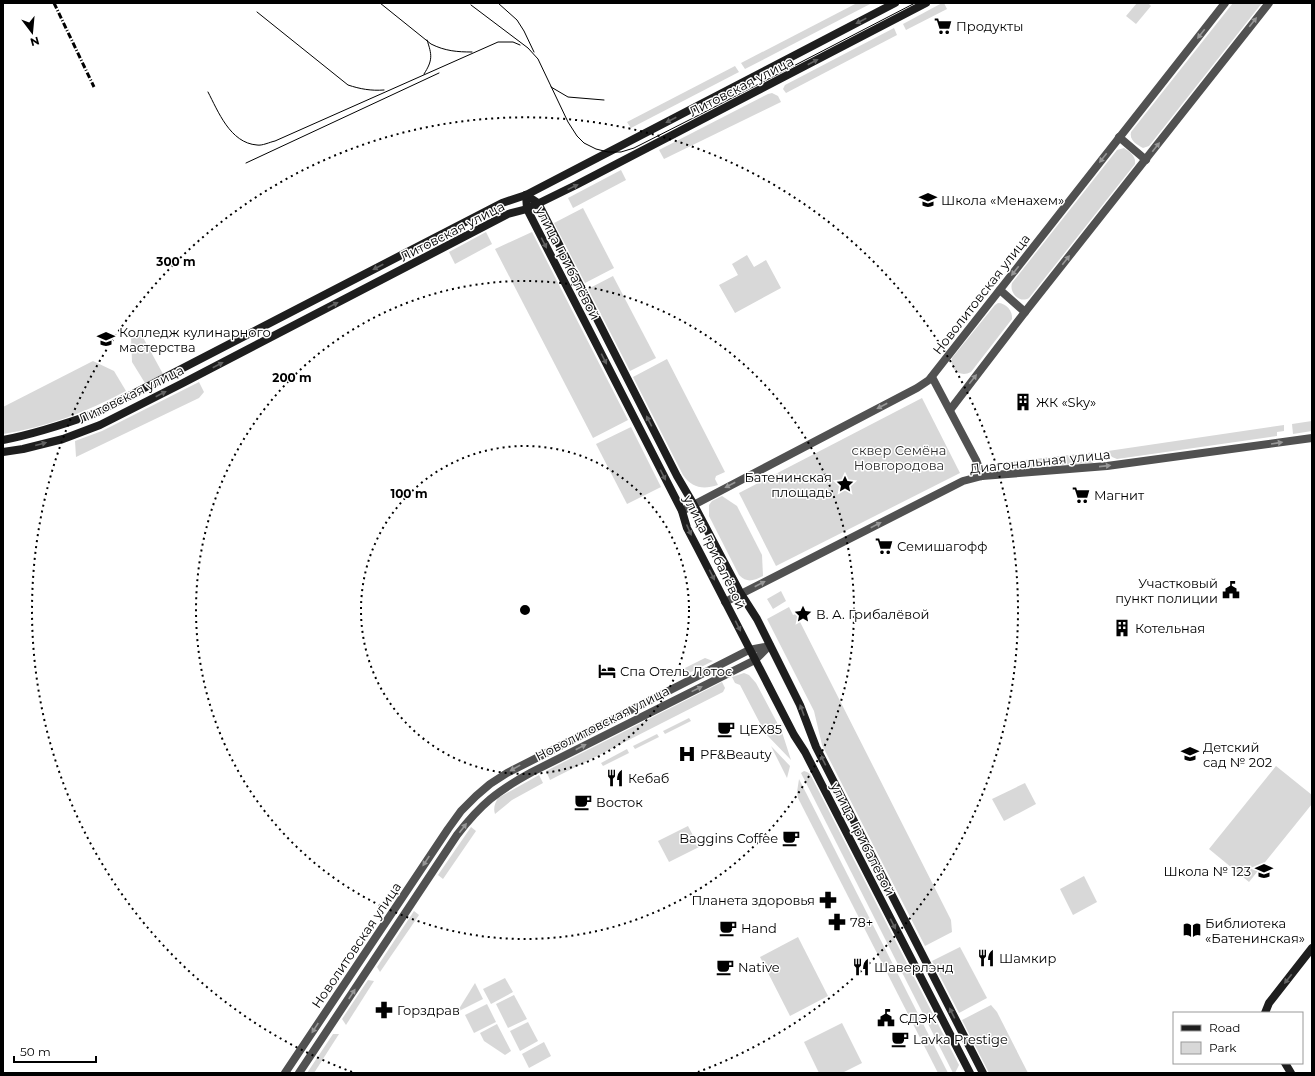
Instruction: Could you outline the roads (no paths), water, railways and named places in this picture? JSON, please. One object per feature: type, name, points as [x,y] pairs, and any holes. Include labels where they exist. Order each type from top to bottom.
[{"type":"street","name":"Литовская улица","points":[[3,440],[20,437],[59,426],[96,413],[502,203],[526,195],[895,3]]},
{"type":"street","name":"Литовская улица","points":[[3,452],[23,449],[63,438],[100,424],[170,390],[508,214],[527,209],[576,185],[926,3]]},
{"type":"street","name":"Новолитовская улица","points":[[682,511],[917,388],[932,377],[1225,3]]},
{"type":"street","points":[[950,410],[1025,312],[1269,3]]},
{"type":"street","points":[[1119,137],[1146,160]]},
{"type":"street","name":"улица Грибалёвой","points":[[526,195],[538,203],[673,469],[694,504],[741,594],[757,619],[800,705],[816,746],[983,1073]]},
{"type":"street","name":"улица Грибалёвой","points":[[526,195],[527,209],[682,511],[688,528],[749,650],[808,759],[970,1073]]},
{"type":"street","points":[[1000,290],[1025,312]]},
{"type":"street","points":[[932,377],[976,460],[982,476]]},
{"type":"street","name":"Диагональная улица","points":[[725,602],[963,481],[982,476],[1107,466],[1312,438]]},
{"type":"street","name":"Новолитовская улица","points":[[286,1073],[448,829],[461,811],[476,796],[490,784],[526,762],[749,650],[770,646]]},
{"type":"street","name":"Новолитовская улица","points":[[299,1073],[457,836],[484,804],[497,792],[532,772],[755,660],[770,646]]},
{"type":"street","points":[[1265,1012],[1269,1003],[1312,948]]},
{"type":"street","points":[[1286,1064],[1290,1073]]},
{"type":"tram line","points":[[380,3],[431,44],[451,51],[472,52]]},
{"type":"tram line","points":[[498,3],[517,20],[534,52]]},
{"type":"tram line","points":[[471,5],[528,48],[538,59],[568,122],[577,136],[584,143],[596,149],[608,152],[621,152],[634,148],[915,3]]},
{"type":"tram line","points":[[257,12],[348,85],[357,88],[384,90]]},
{"type":"tram line","points":[[424,74],[431,57],[427,40]]},
{"type":"tram line","points":[[208,92],[221,117],[232,132],[239,139],[248,143],[261,145],[275,141],[498,42],[513,42],[520,45]]},
{"type":"tram line","points":[[246,163],[439,73]]},
{"type":"tram line","points":[[551,87],[568,97],[604,100]]},
{"type":"railway","points":[[54,3],[94,87]]},
{"type":"place","name":"Продукты","points":[[943,26]]},
{"type":"place","name":"Школа «Менахем»","points":[[928,200]]},
{"type":"place","name":"Колледж кулинарного мастерства","points":[[106,339]]},
{"type":"place","name":"ЖК «Sky»","points":[[1023,402]]},
{"type":"place","name":"Батенинская площадь","points":[[845,484]]},
{"type":"place","name":"Магнит","points":[[1081,495]]},
{"type":"place","name":"Семишагофф","points":[[884,546]]},
{"type":"place","name":"Участковый пункт полиции","points":[[1231,590]]},
{"type":"place","name":"В. А. Грибалёвой","points":[[803,614]]},
{"type":"place","name":"Котельная","points":[[1122,628]]},
{"type":"place","name":"Спа Отель Лотос","points":[[607,671]]},
{"type":"place","name":"ЦЕХ85","points":[[726,729]]},
{"type":"place","name":"PF&Beauty","points":[[687,754]]},
{"type":"place","name":"Детский сад № 202","points":[[1190,754]]},
{"type":"place","name":"Кебаб","points":[[615,778]]},
{"type":"place","name":"Восток","points":[[583,802]]},
{"type":"place","name":"Baggins Coffee","points":[[791,838]]},
{"type":"place","name":"Школа № 123","points":[[1264,871]]},
{"type":"place","name":"Планета здоровья","points":[[828,900]]},
{"type":"place","name":"78+","points":[[837,922]]},
{"type":"place","name":"Hand","points":[[728,928]]},
{"type":"place","name":"Библиотека «Батенинская»","points":[[1192,930]]},
{"type":"place","name":"Шамкир","points":[[986,958]]},
{"type":"place","name":"Native","points":[[725,967]]},
{"type":"place","name":"Шаверлэнд","points":[[861,967]]},
{"type":"place","name":"Горздрав","points":[[384,1010]]},
{"type":"place","name":"СДЭК","points":[[886,1018]]},
{"type":"place","name":"Lavka Prestige","points":[[900,1039]]},
{"type":"park label","name":"сквер Семёна Новгородова","points":[[899,458]]}]
